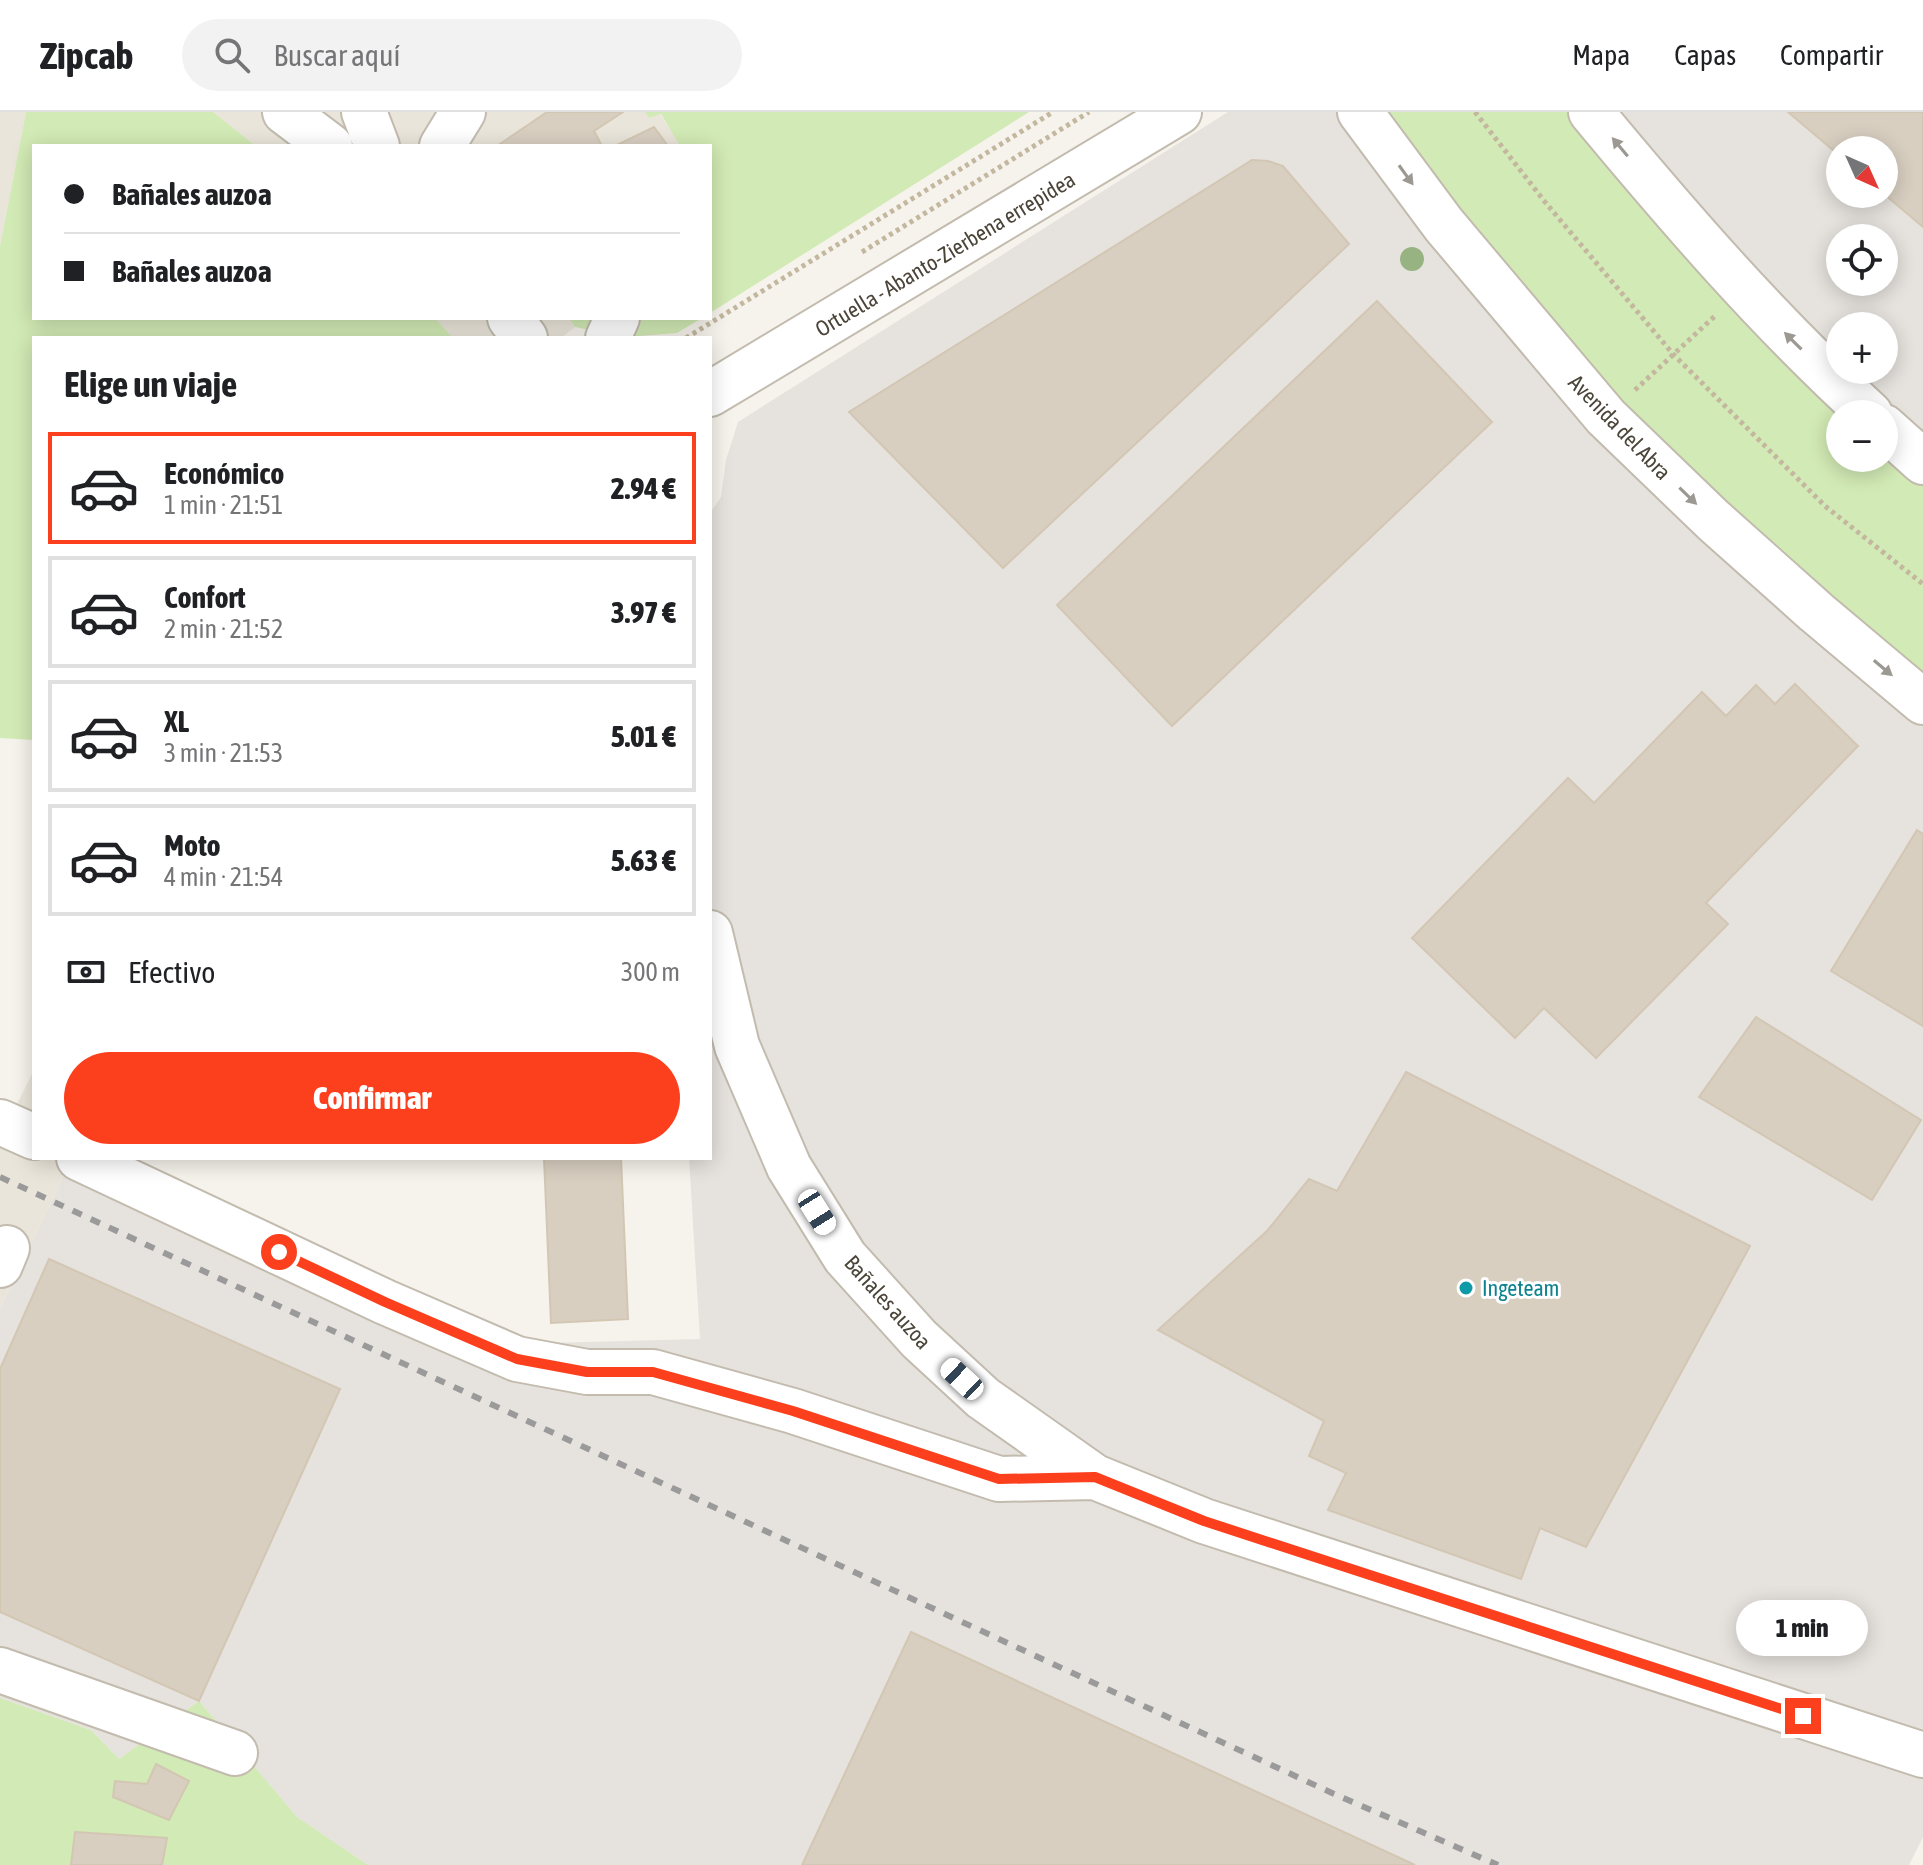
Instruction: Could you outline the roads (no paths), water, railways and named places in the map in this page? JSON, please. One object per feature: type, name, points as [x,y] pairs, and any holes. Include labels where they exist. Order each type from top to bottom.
[{"type":"street","points":[[285,112],[327,144]]},
{"type":"street","points":[[364,112],[376,144]]},
{"type":"street","points":[[443,144],[463,112]]},
{"type":"street","name":"Ortuella - Abanto-Zierbena errepidea","points":[[712,393],[1179,112]]},
{"type":"street","name":"Avenida del Abra","points":[[1360,112],[1444,225],[1606,417],[1713,520],[1923,702]]},
{"type":"street","points":[[1591,112],[1743,290],[1856,400]]},
{"type":"street","points":[[1898,440],[1923,462]]},
{"type":"street","name":"Bañales auzoa","points":[[712,941],[737,1046],[789,1167],[845,1257],[919,1339],[983,1398],[1095,1477],[1204,1521],[1923,1755]]},
{"type":"street","points":[[0,1122],[32,1136]]},
{"type":"street","name":"Bañales auzoa","points":[[83,1160],[385,1302],[517,1359],[587,1372],[653,1372],[793,1411],[999,1479],[1095,1477]]},
{"type":"street","points":[[0,1670],[235,1753]]},
{"type":"railway","points":[[0,1177],[1332,1793],[1498,1865]]},
{"type":"place","name":"Ingeteam","points":[[1466,1288]]}]
